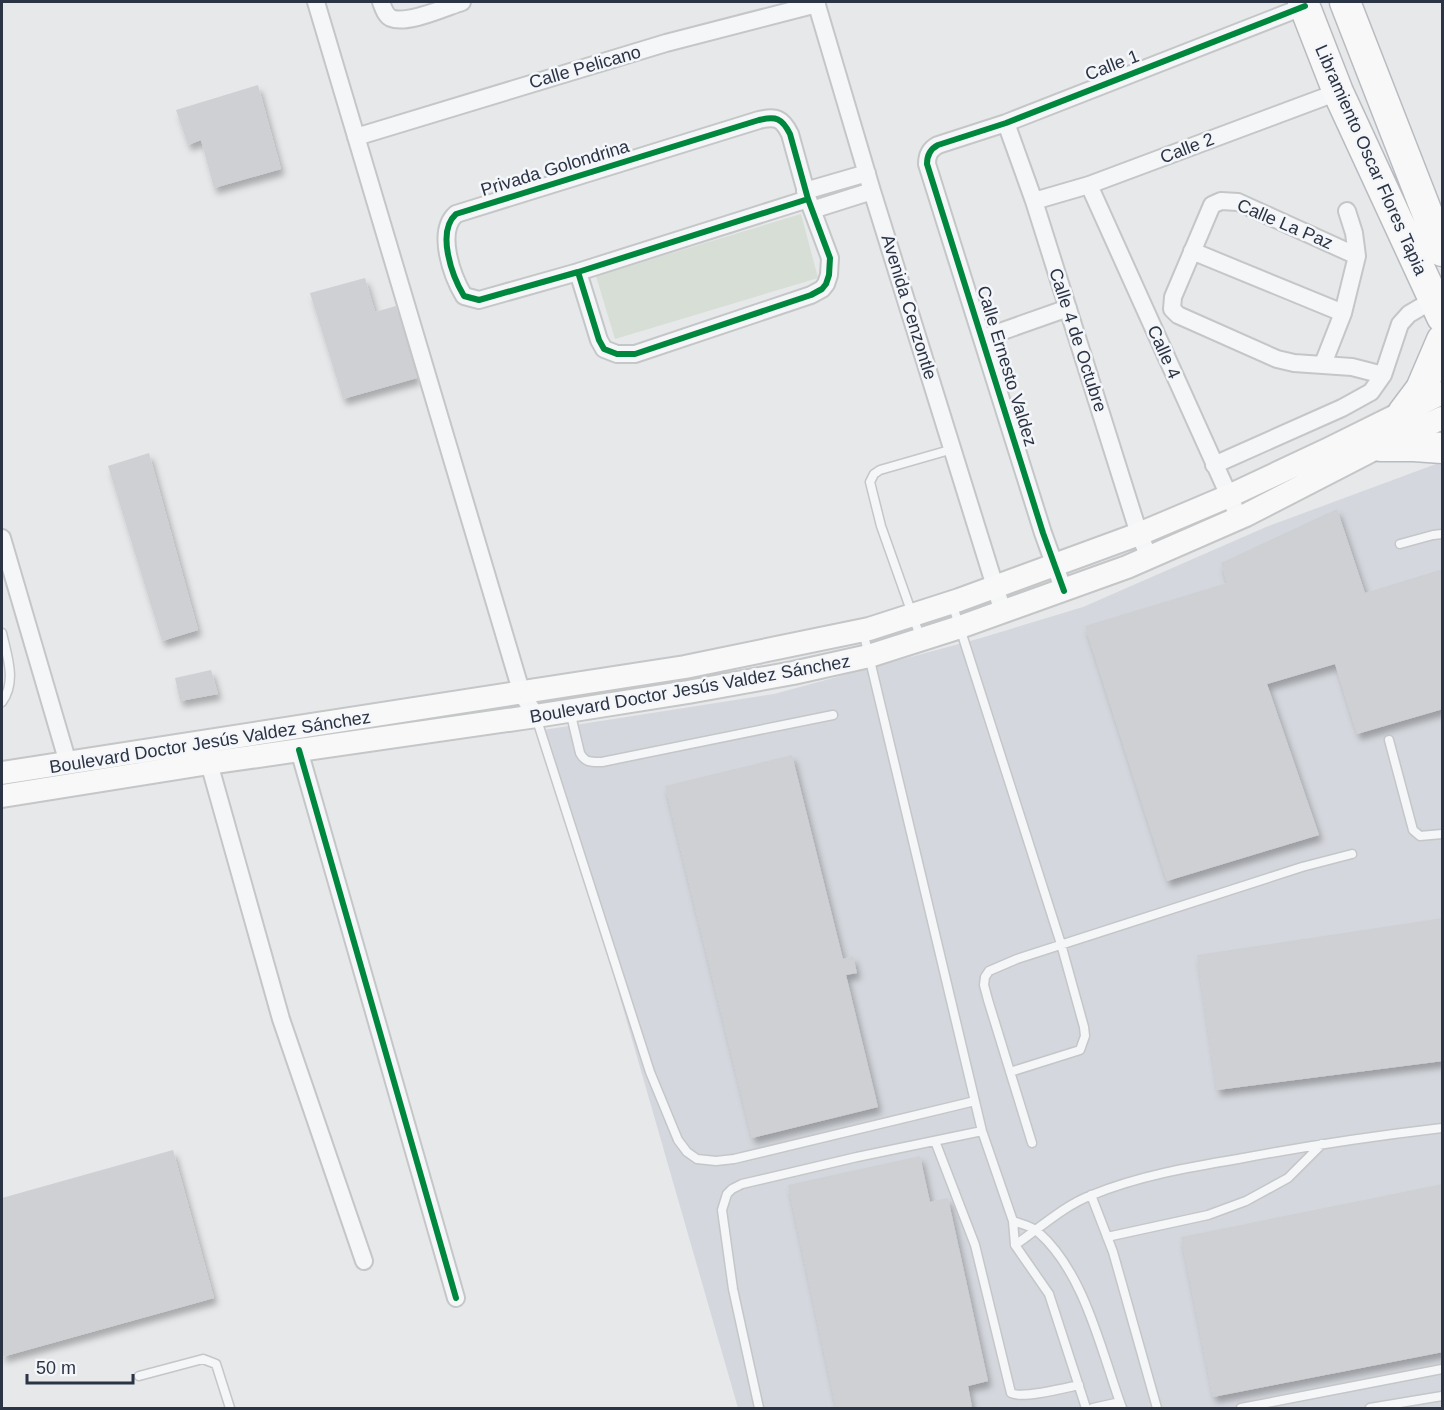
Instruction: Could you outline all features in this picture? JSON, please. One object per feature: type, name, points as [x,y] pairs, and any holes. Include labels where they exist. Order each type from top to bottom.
[{"type":"highway","name":"Libramiento Oscar Flores Tapia","points":[[1345,2],[1443,251]]},
{"type":"highway","name":"Libramiento Oscar Flores Tapia","points":[[1304,4],[1338,92],[1438,308]]},
{"type":"highway","points":[[1404,413],[1421,389],[1443,340]]},
{"type":"highway","points":[[1380,446],[1443,448]]},
{"type":"main road","name":"Boulevard Doctor Jesús Valdez Sánchez","points":[[2,773],[685,667],[862,630],[951,603],[1139,534],[1229,496],[1443,393]]},
{"type":"main road","name":"Boulevard Doctor Jesús Valdez Sánchez","points":[[2,796],[209,763],[570,711],[731,685],[869,656],[1064,591],[1149,558],[1239,518],[1380,446],[1443,418]]},
{"type":"street","points":[[316,2],[522,694],[536,716]]},
{"type":"street","points":[[381,2],[389,17],[398,19],[420,16],[462,2]]},
{"type":"street","name":"Calle Pelicano","points":[[356,137],[666,43],[816,3]]},
{"type":"street","name":"Avenida Cenzontle","points":[[816,3],[1003,612]]},
{"type":"street","name":"Calle 1","points":[[931,151],[938,145],[1006,123],[1304,4]]},
{"type":"street","name":"Calle 2","points":[[1034,201],[1089,185],[1338,92]]},
{"type":"street","name":"Privada Golondrina","points":[[578,272],[599,340],[604,349],[617,354],[635,354],[811,296],[822,289],[829,275],[830,258],[808,200],[790,134],[785,124],[768,118],[456,214],[446,228],[448,251],[462,293],[476,300],[491,298],[578,272],[808,200],[867,173]]},
{"type":"street","name":"Calle 4 de Octubre","points":[[1006,123],[1034,201],[1139,534],[1149,558]]},
{"type":"street","name":"Calle Ernesto Valdez","points":[[931,151],[927,157],[927,164],[1043,533],[1064,591]]},
{"type":"street","name":"Calle 4","points":[[1089,185],[1239,518]]},
{"type":"street","name":"Privada Golondrina","points":[[808,200],[872,191]]},
{"type":"street","name":"Calle La Paz","points":[[1192,251],[1212,205],[1221,201],[1238,202],[1357,256]]},
{"type":"street","points":[[1323,364],[1343,313],[1357,256],[1354,233],[1347,211]]},
{"type":"street","points":[[1343,313],[1192,251],[1172,306],[1178,315],[1277,359],[1294,363],[1352,367],[1383,375]]},
{"type":"street","points":[[983,338],[1068,308]]},
{"type":"street","points":[[1214,465],[1371,392],[1383,375],[1404,318],[1438,308]]},
{"type":"street","points":[[2,538],[68,763]]},
{"type":"street","points":[[299,750],[456,1298]]},
{"type":"street","points":[[209,763],[282,1019],[341,1199],[364,1261]]},
{"type":"lane","points":[[921,640],[881,526],[870,482],[874,474],[880,470],[953,449]]},
{"type":"lane","points":[[1400,544],[1443,534]]},
{"type":"lane","points":[[951,603],[1061,944],[1084,1027],[1083,1044],[1080,1050],[1010,1072]]},
{"type":"lane","points":[[862,630],[982,1131],[1013,1221],[1015,1245],[1049,1294],[1086,1408]]},
{"type":"lane","points":[[2,633],[10,679],[2,702]]},
{"type":"lane","points":[[570,711],[580,753],[583,759],[590,762],[602,762],[833,715]]},
{"type":"lane","points":[[536,716],[650,1072],[678,1140],[687,1152],[704,1161],[734,1159],[975,1101]]},
{"type":"lane","points":[[1389,740],[1413,830],[1420,836],[1443,834]]},
{"type":"lane","points":[[1032,1143],[984,985],[989,971],[1061,944],[1302,867],[1352,854]]},
{"type":"lane","points":[[1015,1245],[1063,1210],[1091,1195],[1125,1184],[1199,1166],[1322,1143],[1443,1128]]},
{"type":"lane","points":[[759,1408],[727,1251],[722,1210],[727,1194],[742,1184],[982,1131]]},
{"type":"lane","points":[[935,1141],[975,1245],[1011,1393],[1026,1395],[1079,1385]]},
{"type":"lane","points":[[1107,1237],[1208,1215],[1246,1201],[1288,1178],[1322,1143]]},
{"type":"lane","points":[[1091,1195],[1107,1237],[1157,1408]]},
{"type":"lane","points":[[1013,1221],[1037,1230],[1058,1253],[1073,1276],[1121,1406],[1093,1408]]},
{"type":"lane","points":[[139,1376],[203,1359],[211,1360],[216,1364],[230,1408]]},
{"type":"lane","points":[[1241,1408],[1443,1369]]},
{"type":"lane","points":[[1370,1408],[1443,1396]]},
{"type":"shaded area","points":[[801,214],[818,278],[615,339],[596,276]]},
{"type":"shaded area","points":[[1436,464],[1442,465],[1442,1408],[738,1408],[543,730],[774,694],[981,638],[1083,607],[1266,527]]},
{"type":"building","points":[[258,85],[281,169],[214,188],[201,140],[188,145],[176,110]]},
{"type":"building","points":[[365,278],[375,312],[396,306],[417,378],[343,399],[310,293]]},
{"type":"building","points":[[149,453],[198,630],[162,641],[108,466]]},
{"type":"building","points":[[1337,509],[1365,593],[1443,569],[1443,709],[1357,734],[1335,664],[1267,684],[1319,835],[1167,881],[1085,626],[1227,583],[1221,563]]},
{"type":"building","points":[[211,670],[218,694],[180,701],[175,678]]},
{"type":"building","points":[[792,755],[843,959],[853,956],[857,973],[846,975],[878,1107],[752,1138],[665,786]]},
{"type":"building","points":[[1443,918],[1443,1061],[1217,1090],[1197,955]]},
{"type":"building","points":[[173,1150],[214,1298],[2,1357],[2,1198]]},
{"type":"building","points":[[920,1156],[930,1202],[948,1198],[988,1381],[968,1386],[972,1407],[836,1408],[788,1185]]},
{"type":"building","points":[[1443,1184],[1443,1352],[1213,1397],[1181,1237]]},
{"type":"cycle path","points":[[1064,591],[1043,533],[927,164],[928,155],[938,145],[1006,123],[1305,6]]},
{"type":"cycle path","points":[[578,272],[599,340],[604,349],[617,354],[635,354],[811,295],[822,289],[829,275],[830,258],[808,199],[790,134],[784,124],[774,118],[759,120],[456,214],[450,222],[447,243],[455,277],[464,296],[479,300],[578,272],[808,199]]},
{"type":"cycle path","points":[[299,750],[456,1298]]}]
